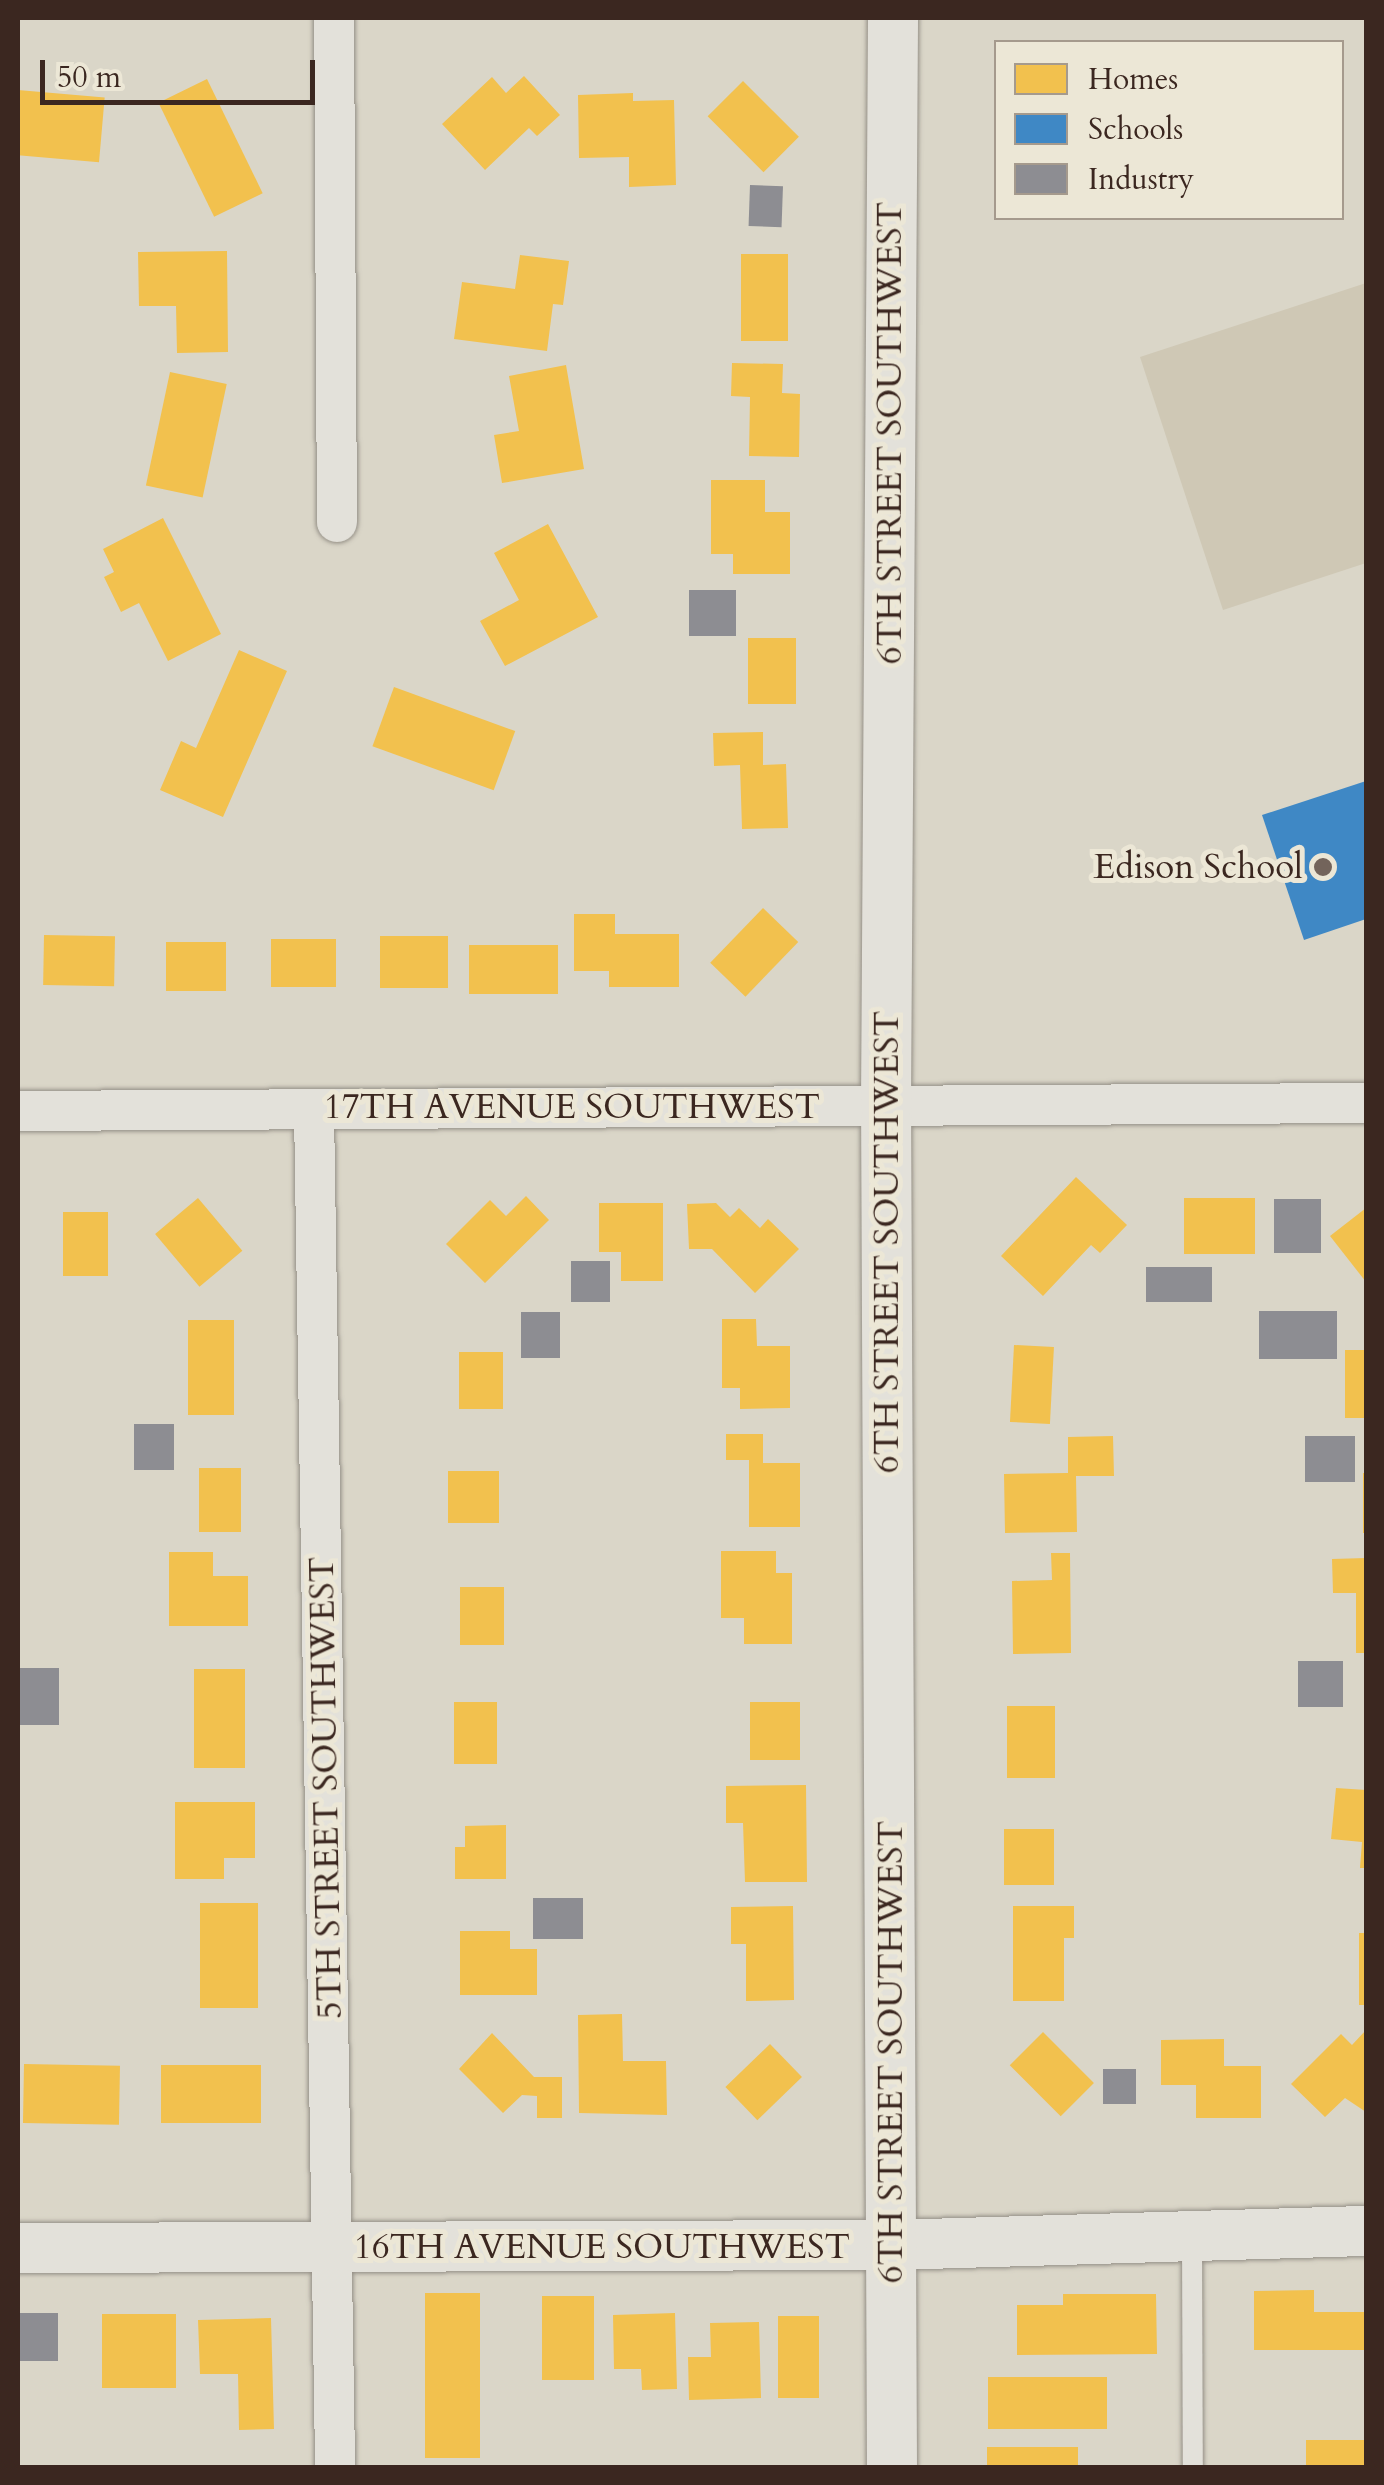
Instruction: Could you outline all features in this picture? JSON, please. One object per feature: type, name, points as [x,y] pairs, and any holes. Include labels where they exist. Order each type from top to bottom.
[{"type":"street","points":[[334,18],[338,522]]},
{"type":"street","name":"6TH STREET SOUTHWEST","points":[[892,2468],[886,1105],[893,18]]},
{"type":"street","name":"17TH AVENUE SOUTHWEST","points":[[18,1111],[1366,1104]]},
{"type":"street","name":"5TH STREET SOUTHWEST","points":[[314,1109],[335,2468]]},
{"type":"street","name":"16TH AVENUE SOUTHWEST","points":[[18,2248],[892,2246],[1366,2231]]},
{"type":"lane","points":[[1192,2236],[1193,2468]]},
{"type":"shaded area","points":[[1366,283],[1366,563],[1223,610],[1140,357]]},
{"type":"building: Homes","points":[[524,76],[560,115],[537,136],[529,128],[485,170],[442,124],[492,77],[506,93]]},
{"type":"building: Homes","points":[[207,79],[263,193],[214,217],[158,103]]},
{"type":"building: Homes","points":[[743,81],[799,137],[764,172],[708,116]]},
{"type":"building: Homes","points":[[18,90],[105,98],[99,162],[18,155]]},
{"type":"building: Homes","points":[[633,93],[633,101],[674,100],[676,185],[629,187],[629,157],[579,158],[578,95]]},
{"type":"building: Homes","points":[[227,251],[228,352],[177,353],[176,306],[139,306],[138,252]]},
{"type":"building: Homes","points":[[741,254],[788,254],[788,341],[741,341]]},
{"type":"building: Homes","points":[[520,255],[569,261],[563,305],[553,304],[547,351],[454,339],[462,282],[515,289]]},
{"type":"building: Homes","points":[[732,363],[783,364],[782,393],[800,394],[799,457],[749,456],[750,397],[731,396]]},
{"type":"building: Homes","points":[[566,365],[584,469],[502,483],[494,435],[519,431],[509,376]]},
{"type":"building: Homes","points":[[170,372],[227,384],[203,498],[146,485]]},
{"type":"building: Homes","points":[[711,480],[765,480],[765,512],[790,512],[790,574],[733,574],[733,554],[711,554]]},
{"type":"building: Homes","points":[[163,518],[221,634],[168,661],[139,603],[121,612],[104,577],[114,572],[103,549]]},
{"type":"building: Homes","points":[[548,524],[598,617],[505,666],[480,621],[519,600],[494,553]]},
{"type":"building: Homes","points":[[748,638],[796,638],[796,704],[748,704]]},
{"type":"building: Homes","points":[[239,650],[287,671],[223,817],[160,790],[181,741],[196,748]]},
{"type":"building: Homes","points":[[394,687],[515,731],[494,790],[372,746]]},
{"type":"building: Homes","points":[[763,732],[763,765],[786,764],[788,828],[742,829],[740,765],[714,766],[713,733]]},
{"type":"building: Homes","points":[[763,908],[798,942],[745,997],[710,963]]},
{"type":"building: Homes","points":[[574,914],[615,914],[615,934],[679,934],[679,987],[609,987],[609,971],[574,971]]},
{"type":"building: Homes","points":[[44,935],[115,936],[114,986],[43,985]]},
{"type":"building: Homes","points":[[380,936],[448,936],[448,988],[380,988]]},
{"type":"building: Homes","points":[[271,939],[336,939],[336,987],[271,987]]},
{"type":"building: Homes","points":[[166,942],[226,942],[226,991],[166,991]]},
{"type":"building: Homes","points":[[469,945],[558,945],[558,994],[469,994]]},
{"type":"building: Homes","points":[[1076,1177],[1127,1225],[1100,1253],[1091,1245],[1043,1296],[1001,1256]]},
{"type":"building: Homes","points":[[526,1196],[549,1220],[485,1283],[446,1244],[490,1200],[506,1216]]},
{"type":"building: Homes","points":[[198,1198],[242,1251],[199,1287],[155,1234]]},
{"type":"building: Homes","points":[[1184,1198],[1255,1198],[1255,1254],[1184,1254]]},
{"type":"building: Homes","points":[[599,1203],[663,1203],[663,1281],[621,1281],[621,1252],[599,1252]]},
{"type":"building: Homes","points":[[716,1203],[730,1217],[739,1208],[760,1228],[768,1219],[799,1249],[755,1293],[712,1249],[689,1249],[687,1204]]},
{"type":"building: Homes","points":[[1366,1208],[1366,1282],[1330,1236]]},
{"type":"building: Homes","points":[[63,1212],[108,1212],[108,1276],[63,1276]]},
{"type":"building: Homes","points":[[722,1319],[756,1319],[757,1346],[790,1346],[790,1408],[740,1409],[740,1388],[722,1388]]},
{"type":"building: Homes","points":[[188,1320],[234,1320],[234,1415],[188,1415]]},
{"type":"building: Homes","points":[[1014,1345],[1054,1347],[1050,1424],[1010,1422]]},
{"type":"building: Homes","points":[[1345,1350],[1366,1350],[1366,1418],[1345,1418]]},
{"type":"building: Homes","points":[[459,1352],[503,1352],[503,1409],[459,1409]]},
{"type":"building: Homes","points":[[726,1434],[763,1434],[763,1463],[800,1463],[800,1527],[749,1527],[749,1460],[726,1460]]},
{"type":"building: Homes","points":[[1113,1436],[1114,1476],[1076,1476],[1077,1532],[1005,1533],[1004,1474],[1068,1473],[1068,1437]]},
{"type":"building: Homes","points":[[199,1468],[241,1468],[241,1532],[199,1532]]},
{"type":"building: Homes","points":[[448,1471],[499,1471],[499,1523],[448,1523]]},
{"type":"building: Homes","points":[[1366,1473],[1366,1533],[1363,1533]]},
{"type":"building: Homes","points":[[721,1551],[776,1551],[776,1573],[792,1573],[792,1644],[744,1644],[744,1618],[721,1618]]},
{"type":"building: Homes","points":[[169,1552],[213,1552],[213,1576],[248,1576],[248,1626],[169,1626]]},
{"type":"building: Homes","points":[[1051,1553],[1070,1553],[1071,1653],[1013,1654],[1012,1581],[1052,1580]]},
{"type":"building: Homes","points":[[1366,1558],[1366,1653],[1356,1653],[1356,1593],[1333,1593],[1332,1559]]},
{"type":"building: Homes","points":[[460,1587],[504,1587],[504,1645],[460,1645]]},
{"type":"building: Homes","points":[[194,1669],[245,1669],[245,1768],[194,1768]]},
{"type":"building: Homes","points":[[454,1702],[497,1702],[497,1764],[454,1764]]},
{"type":"building: Homes","points":[[750,1702],[800,1702],[800,1760],[750,1760]]},
{"type":"building: Homes","points":[[1007,1706],[1055,1706],[1055,1778],[1007,1778]]},
{"type":"building: Homes","points":[[806,1785],[807,1882],[745,1882],[743,1823],[726,1823],[726,1786]]},
{"type":"building: Homes","points":[[1336,1788],[1366,1790],[1366,1868],[1360,1868],[1362,1842],[1331,1839]]},
{"type":"building: Homes","points":[[175,1802],[255,1802],[255,1858],[224,1858],[224,1879],[175,1879]]},
{"type":"building: Homes","points":[[506,1825],[506,1879],[455,1879],[455,1847],[465,1847],[465,1826]]},
{"type":"building: Homes","points":[[1004,1829],[1054,1829],[1054,1885],[1004,1885]]},
{"type":"building: Homes","points":[[200,1903],[258,1903],[258,2008],[200,2008]]},
{"type":"building: Homes","points":[[793,1906],[794,2000],[746,2001],[746,1944],[731,1944],[731,1907]]},
{"type":"building: Homes","points":[[1013,1906],[1074,1906],[1074,1938],[1064,1938],[1064,2001],[1013,2001]]},
{"type":"building: Homes","points":[[460,1931],[510,1931],[510,1949],[537,1949],[537,1995],[460,1995]]},
{"type":"building: Homes","points":[[1359,1933],[1366,1933],[1366,2005],[1359,2005]]},
{"type":"building: Homes","points":[[622,2014],[623,2061],[666,2061],[667,2115],[579,2113],[578,2015]]},
{"type":"building: Homes","points":[[1366,2030],[1366,2112],[1345,2098],[1325,2117],[1291,2084],[1341,2034],[1352,2045]]},
{"type":"building: Homes","points":[[1043,2032],[1094,2083],[1061,2116],[1010,2065]]},
{"type":"building: Homes","points":[[492,2033],[534,2077],[562,2077],[562,2118],[537,2118],[537,2096],[522,2095],[503,2113],[459,2069]]},
{"type":"building: Homes","points":[[1224,2039],[1224,2066],[1261,2066],[1261,2118],[1196,2118],[1196,2085],[1161,2085],[1161,2040]]},
{"type":"building: Homes","points":[[770,2044],[802,2077],[757,2120],[725,2087]]},
{"type":"building: Homes","points":[[24,2064],[120,2066],[119,2125],[23,2123]]},
{"type":"building: Homes","points":[[161,2065],[261,2065],[261,2123],[161,2123]]},
{"type":"building: Homes","points":[[1314,2290],[1314,2312],[1366,2312],[1366,2350],[1254,2350],[1254,2291]]},
{"type":"building: Homes","points":[[425,2293],[480,2293],[480,2458],[425,2458]]},
{"type":"building: Homes","points":[[1063,2294],[1156,2294],[1157,2354],[1017,2355],[1017,2305],[1063,2305]]},
{"type":"building: Homes","points":[[542,2296],[594,2296],[594,2380],[542,2380]]},
{"type":"building: Homes","points":[[675,2313],[677,2389],[642,2390],[641,2369],[614,2369],[613,2315]]},
{"type":"building: Homes","points":[[102,2314],[176,2314],[176,2388],[102,2388]]},
{"type":"building: Homes","points":[[778,2316],[819,2316],[819,2398],[778,2398]]},
{"type":"building: Homes","points":[[271,2318],[274,2429],[239,2430],[238,2374],[200,2374],[198,2320]]},
{"type":"building: Homes","points":[[759,2322],[761,2398],[689,2400],[688,2357],[711,2357],[710,2323]]},
{"type":"building: Homes","points":[[988,2377],[1107,2377],[1107,2429],[988,2429]]},
{"type":"building: Homes","points":[[1306,2440],[1366,2440],[1366,2468],[1306,2468]]},
{"type":"building: Homes","points":[[987,2447],[1078,2447],[1078,2468],[987,2468]]},
{"type":"building: Schools","name":"Edison School","points":[[1366,781],[1366,919],[1304,940],[1262,815]]},
{"type":"building: Industry","points":[[750,185],[783,186],[782,227],[749,226]]},
{"type":"building: Industry","points":[[689,590],[736,590],[736,636],[689,636]]},
{"type":"building: Industry","points":[[1274,1199],[1321,1199],[1321,1253],[1274,1253]]},
{"type":"building: Industry","points":[[571,1261],[610,1261],[610,1302],[571,1302]]},
{"type":"building: Industry","points":[[1146,1267],[1212,1267],[1212,1302],[1146,1302]]},
{"type":"building: Industry","points":[[1259,1311],[1337,1311],[1337,1359],[1259,1359]]},
{"type":"building: Industry","points":[[521,1312],[560,1312],[560,1358],[521,1358]]},
{"type":"building: Industry","points":[[134,1424],[174,1424],[174,1470],[134,1470]]},
{"type":"building: Industry","points":[[1305,1436],[1355,1436],[1355,1482],[1305,1482]]},
{"type":"building: Industry","points":[[1298,1661],[1343,1661],[1343,1707],[1298,1707]]},
{"type":"building: Industry","points":[[18,1668],[59,1668],[59,1725],[18,1725]]},
{"type":"building: Industry","points":[[533,1898],[583,1898],[583,1939],[533,1939]]},
{"type":"building: Industry","points":[[1103,2069],[1136,2069],[1136,2104],[1103,2104]]},
{"type":"building: Industry","points":[[18,2313],[58,2313],[58,2361],[18,2361]]},
{"type":"place","name":"Edison School","points":[[1323,867]]}]
